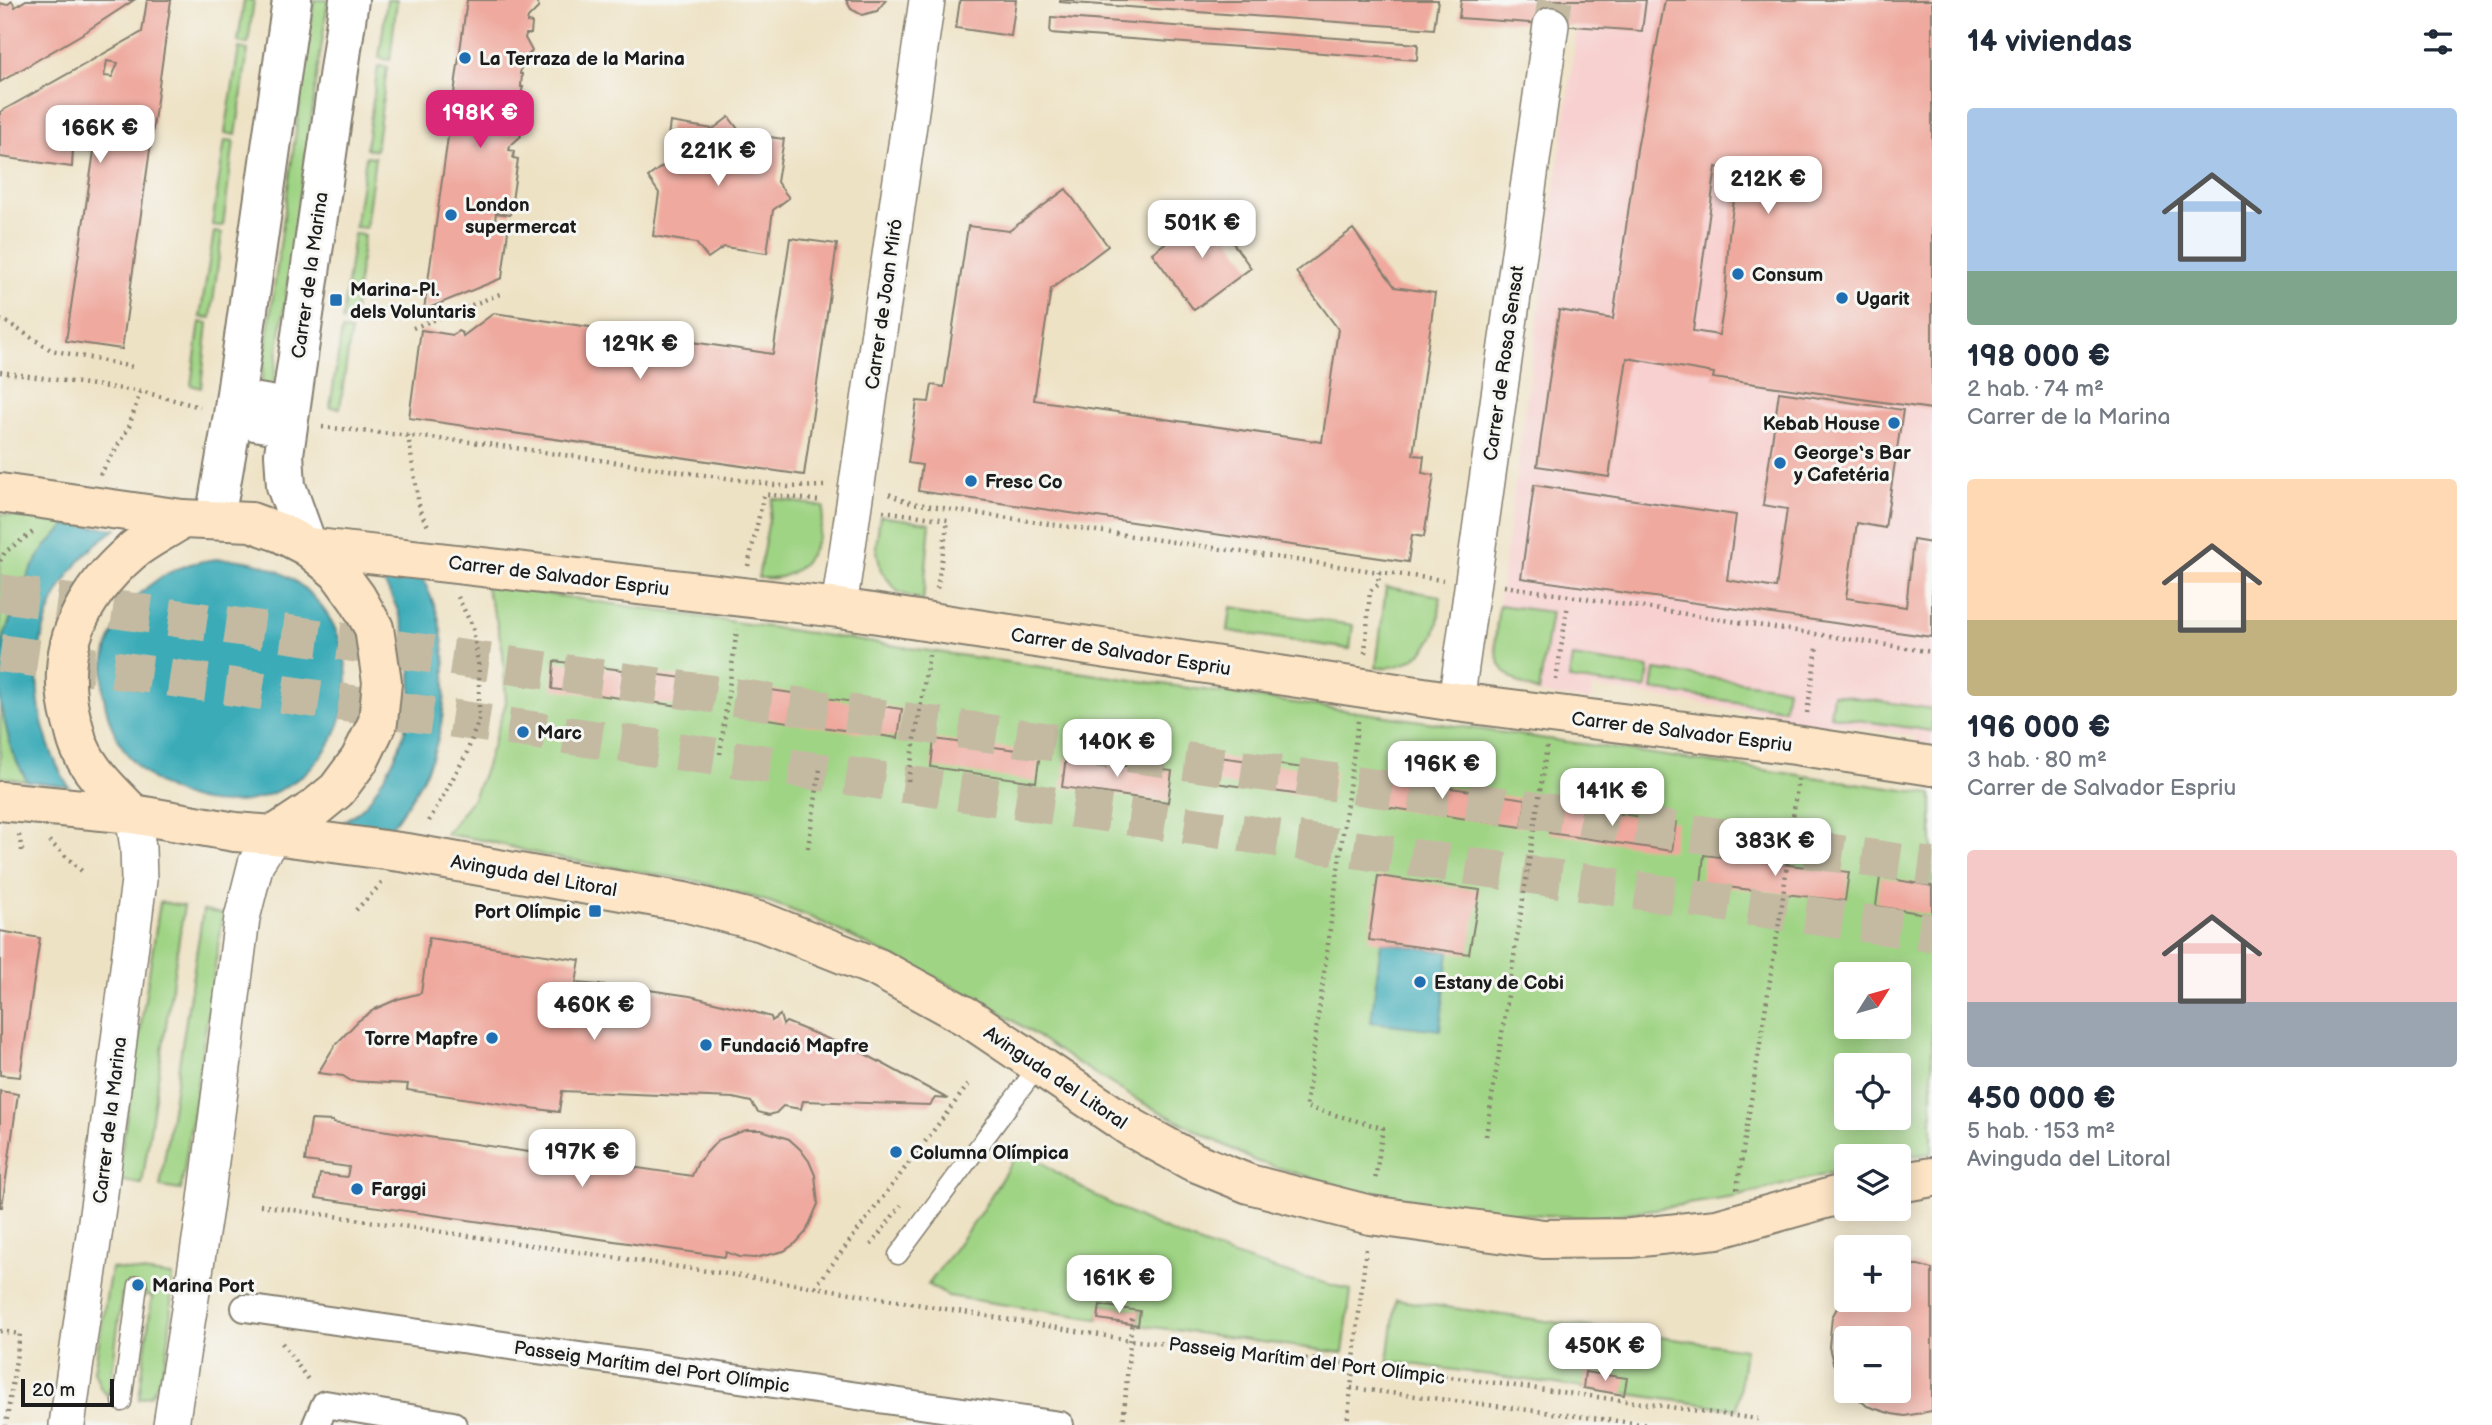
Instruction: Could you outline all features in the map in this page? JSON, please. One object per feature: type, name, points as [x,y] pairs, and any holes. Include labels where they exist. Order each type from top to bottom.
[{"type":"main road","points":[[0,493],[199,519],[251,522],[308,547],[338,572],[374,628],[382,682],[378,722],[360,760],[337,790],[274,835]]},
{"type":"main road","points":[[133,814],[99,778],[80,748],[66,700],[66,655],[76,621],[97,588],[133,551],[199,519]]},
{"type":"main road","name":"Carrer de Salvador Espriu","points":[[308,547],[839,608],[1456,702],[1795,745],[1932,766]]},
{"type":"main road","points":[[0,801],[133,814]]},
{"type":"main road","name":"Avinguda del Litoral","points":[[133,814],[235,832],[407,853],[612,888],[684,902],[762,922],[878,968],[969,1018],[1132,1128],[1192,1161],[1249,1184],[1370,1215],[1543,1239],[1631,1238],[1717,1229],[1834,1196]]},
{"type":"main road","points":[[1911,1181],[1932,1177]]},
{"type":"street","points":[[199,519],[233,415],[292,0]]},
{"type":"street","name":"Carrer de la Marina","points":[[308,547],[286,486],[284,454],[349,0]]},
{"type":"street","name":"Carrer de Joan Miró","points":[[839,608],[927,0]]},
{"type":"street","name":"Carrer de Rosa Sensat","points":[[1456,702],[1551,25]]},
{"type":"street","name":"Carrer de la Marina","points":[[67,1425],[103,1170],[139,880],[133,814]]},
{"type":"street","points":[[171,1425],[205,1208],[242,918],[256,863],[274,835]]},
{"type":"street","name":"Passeig Marítim del Port Olímpic","points":[[245,1308],[1060,1425]]},
{"type":"street","points":[[320,1414],[453,1425]]},
{"type":"lane","points":[[898,1255],[1039,1065]]},
{"type":"lane","points":[[122,1402],[138,1285]]},
{"type":"path","points":[[413,328],[500,294]]},
{"type":"path","points":[[0,320],[51,350],[132,367]]},
{"type":"path","points":[[0,372],[140,393],[204,408]]},
{"type":"path","points":[[95,484],[129,427],[140,393]]},
{"type":"path","points":[[311,426],[480,443],[789,487],[829,487]]},
{"type":"path","name":"Carrer de Salvador Espriu","points":[[408,435],[420,511],[432,534]]},
{"type":"path","points":[[746,573],[764,494],[832,502]]},
{"type":"path","points":[[890,494],[907,502],[967,512],[1433,578]]},
{"type":"path","points":[[879,510],[947,520],[936,591]]},
{"type":"path","points":[[0,561],[5,552],[34,532]]},
{"type":"path","points":[[1364,662],[1370,591],[1378,586],[1379,572]]},
{"type":"path","points":[[1509,587],[1932,652]]},
{"type":"path","points":[[425,827],[466,755],[479,719],[479,669],[473,628],[457,595]]},
{"type":"path","points":[[1554,692],[1568,604]]},
{"type":"path","points":[[720,754],[738,621]]},
{"type":"path","points":[[1806,719],[1817,648]]},
{"type":"path","points":[[908,781],[930,651]]},
{"type":"path","points":[[1359,713],[1306,1107],[1383,1128],[1373,1193]]},
{"type":"path","points":[[1486,1136],[1548,740]]},
{"type":"path","points":[[808,848],[820,769]]},
{"type":"path","points":[[1735,1196],[1782,904],[1798,776]]},
{"type":"path","points":[[46,836],[52,847],[85,874]]},
{"type":"path","points":[[356,909],[390,875]]},
{"type":"path","points":[[815,1287],[968,1085]]},
{"type":"path","name":"Passeig Marítim del Port Olímpic","points":[[260,1205],[815,1287],[1130,1340],[1354,1364],[1758,1419]]},
{"type":"path","points":[[1348,1425],[1367,1235]]},
{"type":"path","points":[[1123,1425],[1132,1317]]},
{"type":"path","points":[[0,1331],[20,1334],[6,1425]]},
{"type":"path","points":[[281,1342],[320,1414]]},
{"type":"path","points":[[1352,1388],[1649,1425]]},
{"type":"shaded area","points":[[1581,0],[1932,0],[1932,749],[1914,746],[1916,736],[1830,723],[1828,734],[1782,728],[1783,716],[1592,687],[1590,701],[1536,693],[1517,684],[1498,664],[1493,646]]},
{"type":"green space","points":[[244,0],[254,0],[248,44],[238,42]]},
{"type":"green space","points":[[314,0],[328,0],[271,399],[259,397]]},
{"type":"green space","points":[[387,0],[397,0],[390,60],[379,58]]},
{"type":"green space","points":[[239,48],[248,50],[236,135],[225,133]]},
{"type":"green space","points":[[378,66],[387,67],[376,150],[366,149]]},
{"type":"green space","points":[[225,140],[234,141],[223,226],[212,225]]},
{"type":"green space","points":[[366,156],[375,157],[366,228],[355,227]]},
{"type":"green space","points":[[214,232],[222,233],[211,318],[200,317]]},
{"type":"green space","points":[[354,234],[364,235],[353,323],[342,321]]},
{"type":"green space","points":[[200,322],[208,323],[201,388],[191,385]]},
{"type":"green space","points":[[342,330],[351,331],[340,408],[330,407]]},
{"type":"green space","points":[[773,498],[824,507],[823,518],[813,550],[800,567],[780,577],[758,578]]},
{"type":"green space","points":[[0,514],[67,524],[41,555],[21,590],[8,627],[0,667]]},
{"type":"green space","points":[[880,516],[930,523],[923,601],[898,592],[881,571],[876,546]]},
{"type":"green space","points":[[485,585],[1932,794],[1932,1153],[1911,1156],[1911,1144],[1834,1144],[1834,1172],[1735,1197],[1594,1218],[1475,1211],[1351,1189],[1255,1161],[1139,1101],[987,1003],[815,919],[770,902],[700,882],[547,856],[446,834],[473,798],[506,702],[503,652]]},
{"type":"green space","points":[[1386,587],[1441,596],[1439,617],[1427,647],[1413,659],[1395,666],[1376,668]]},
{"type":"green space","points":[[1499,605],[1551,612],[1539,692],[1511,677],[1498,659],[1496,635]]},
{"type":"green space","points":[[1231,607],[1353,625],[1350,649],[1228,631]]},
{"type":"green space","points":[[1572,657],[1649,668],[1646,689],[1569,679]]},
{"type":"green space","points":[[1655,670],[1787,688],[1784,709],[1652,690]]},
{"type":"green space","points":[[1833,694],[1932,709],[1932,731],[1830,716]]},
{"type":"green space","points":[[0,703],[12,752],[27,781],[0,777]]},
{"type":"green space","points":[[160,902],[184,906],[142,1184],[117,1180]]},
{"type":"green space","points":[[203,910],[223,914],[181,1190],[160,1187]]},
{"type":"green space","points":[[1021,1147],[1097,1197],[1178,1235],[1263,1266],[1351,1290],[1343,1353],[1138,1325],[1140,1311],[1101,1305],[1098,1319],[948,1296],[928,1285],[979,1215]]},
{"type":"green space","points":[[111,1268],[172,1276],[167,1353],[151,1395],[139,1399],[152,1296],[122,1294],[109,1397],[101,1389],[94,1371]]},
{"type":"green space","points":[[1396,1300],[1745,1349],[1737,1409],[1388,1361]]},
{"type":"water","points":[[67,524],[116,529],[94,546],[69,574],[54,602],[43,632],[38,664],[38,696],[43,727],[54,758],[69,787],[27,781],[12,752],[0,702],[0,667],[4,636],[29,573],[45,547]]},
{"type":"water","points":[[225,559],[272,569],[293,580],[311,595],[326,613],[337,634],[347,681],[337,728],[326,749],[311,767],[293,782],[272,793],[225,803],[178,793],[157,782],[139,767],[124,749],[113,728],[103,681],[113,634],[124,613],[139,595],[157,580],[178,569]]},
{"type":"water","points":[[374,568],[422,576],[438,616],[445,666],[442,717],[435,749],[421,782],[387,833],[340,824],[372,797],[395,757],[405,730],[410,703],[408,646],[401,619]]},
{"type":"water","points":[[1381,942],[1449,952],[1440,1030],[1371,1022]]},
{"type":"building","points":[[26,0],[134,0],[0,82],[0,3],[7,5],[12,1],[15,7]]},
{"type":"building","points":[[147,0],[171,0],[122,349],[66,341],[94,151],[73,148],[72,167],[0,157],[0,112],[142,32]],"holes":[[[107,61],[118,63],[112,77],[104,76]]]},
{"type":"building","points":[[467,0],[535,0],[539,7],[527,22],[532,23],[531,34],[526,34],[525,38],[532,51],[522,62],[520,74],[523,87],[513,122],[521,136],[509,150],[514,151],[513,158],[518,159],[510,215],[496,213],[495,220],[509,223],[502,278],[424,310]]},
{"type":"building","points":[[846,0],[886,0],[877,11],[862,15],[851,9]]},
{"type":"building","points":[[960,0],[1016,0],[1011,36],[956,28]]},
{"type":"building","points":[[1060,0],[1438,0],[1434,29]]},
{"type":"building","points":[[1461,0],[1646,0],[1642,31],[1459,18]]},
{"type":"building","points":[[1665,0],[1932,0],[1932,409],[1713,378],[1714,373],[1627,358],[1609,477],[1537,466],[1559,310],[1613,319],[1637,149]],"holes":[[[1716,167],[1738,172],[1719,335],[1693,331]]]},
{"type":"building","points":[[1051,17],[1418,44],[1417,60],[1050,33]]},
{"type":"building","points":[[729,117],[741,133],[784,139],[777,182],[789,198],[773,210],[767,253],[724,247],[708,258],[696,243],[653,236],[659,193],[648,177],[664,165],[670,122],[713,129]]},
{"type":"building","points":[[1066,189],[1108,246],[1051,289],[1034,400],[1322,442],[1338,329],[1296,272],[1353,229],[1395,287],[1435,293],[1413,455],[1424,456],[1422,473],[1434,475],[1424,537],[1412,535],[1408,562],[918,491],[922,465],[908,463],[917,401],[929,402],[932,385],[944,387],[968,226],[1009,231]]},
{"type":"building","points":[[1209,210],[1251,268],[1194,310],[1152,253]]},
{"type":"building","points":[[790,238],[837,244],[804,475],[409,418],[421,330],[453,335],[458,331],[463,336],[494,313],[773,354]]},
{"type":"building","points":[[1779,392],[1903,410],[1885,528],[1857,523],[1846,598],[1906,607],[1913,540],[1932,543],[1932,637],[1521,578],[1534,485],[1736,515],[1727,580],[1776,588],[1787,509],[1763,505]]},
{"type":"building","points":[[554,661],[714,682],[711,710],[552,689]]},
{"type":"building","points":[[744,686],[902,709],[898,738],[740,715]]},
{"type":"building","points":[[934,739],[1040,753],[1036,782],[931,767]]},
{"type":"building","points":[[1211,756],[1335,772],[1331,799],[1208,782]]},
{"type":"building","points":[[1066,757],[1172,771],[1168,802],[1062,787]]},
{"type":"building","points":[[1362,775],[1526,799],[1522,827],[1358,803]]},
{"type":"building","points":[[1553,804],[1676,822],[1672,851],[1549,833]]},
{"type":"building","points":[[1704,855],[1849,872],[1845,901],[1701,884]]},
{"type":"building","points":[[1378,876],[1480,890],[1469,954],[1369,940]]},
{"type":"building","points":[[1880,877],[1932,886],[1932,915],[1876,906]]},
{"type":"building","points":[[0,931],[40,938],[20,1077],[0,1075]]},
{"type":"building","points":[[429,938],[580,960],[576,983],[690,996],[771,1017],[772,1021],[780,1015],[783,1025],[786,1022],[863,1053],[948,1099],[935,1098],[930,1105],[803,1101],[801,1109],[783,1106],[776,1113],[769,1115],[758,1112],[751,1102],[733,1098],[562,1091],[559,1112],[407,1090],[408,1084],[351,1081],[343,1076],[318,1073],[335,1045],[358,1021],[375,1009],[421,993]]},
{"type":"building","points":[[0,1091],[18,1094],[2,1207],[0,1207]]},
{"type":"building","points":[[311,1120],[333,1121],[692,1176],[698,1162],[718,1140],[746,1130],[761,1130],[789,1139],[800,1149],[815,1175],[818,1204],[806,1232],[796,1243],[784,1251],[755,1258],[726,1252],[725,1257],[316,1198],[320,1174],[347,1177],[349,1167],[305,1161]]},
{"type":"building","points":[[1911,1265],[1932,1269],[1932,1411],[1905,1416],[1864,1403],[1911,1403],[1911,1326],[1834,1326],[1834,1365],[1829,1347],[1835,1312],[1911,1312]]},
{"type":"building","points":[[1100,1305],[1140,1311],[1138,1325],[1098,1319]]},
{"type":"building","points":[[1585,1372],[1627,1378],[1624,1395],[1583,1388]]},
{"type":"tunnel","points":[[1551,25],[1555,0]]},
{"type":"tunnel","points":[[0,593],[1932,867]]},
{"type":"tunnel","points":[[0,653],[1932,933]]},
{"type":"place","name":"La Terraza de la Marina","points":[[465,58]]},
{"type":"place","name":"London supermercat","points":[[451,215]]},
{"type":"place","name":"Consum","points":[[1738,274]]},
{"type":"place","name":"Ugarit","points":[[1842,298]]},
{"type":"place","name":"Marina-Pl. dels Voluntaris","points":[[336,300]]},
{"type":"place","name":"Kebab House","points":[[1894,423]]},
{"type":"place","name":"George‘s Bar y Cafetéria","points":[[1780,463]]},
{"type":"place","name":"Fresc Co","points":[[971,481]]},
{"type":"place","name":"Marc","points":[[523,732]]},
{"type":"place","name":"Port Olímpic","points":[[595,911]]},
{"type":"place","name":"Estany de Cobi","points":[[1420,982]]},
{"type":"place","name":"Torre Mapfre","points":[[492,1038]]},
{"type":"place","name":"Fundació Mapfre","points":[[706,1045]]},
{"type":"place","name":"Columna Olímpica","points":[[896,1152]]},
{"type":"place","name":"Farggi","points":[[357,1189]]},
{"type":"place","name":"Marina Port","points":[[138,1285]]}]
